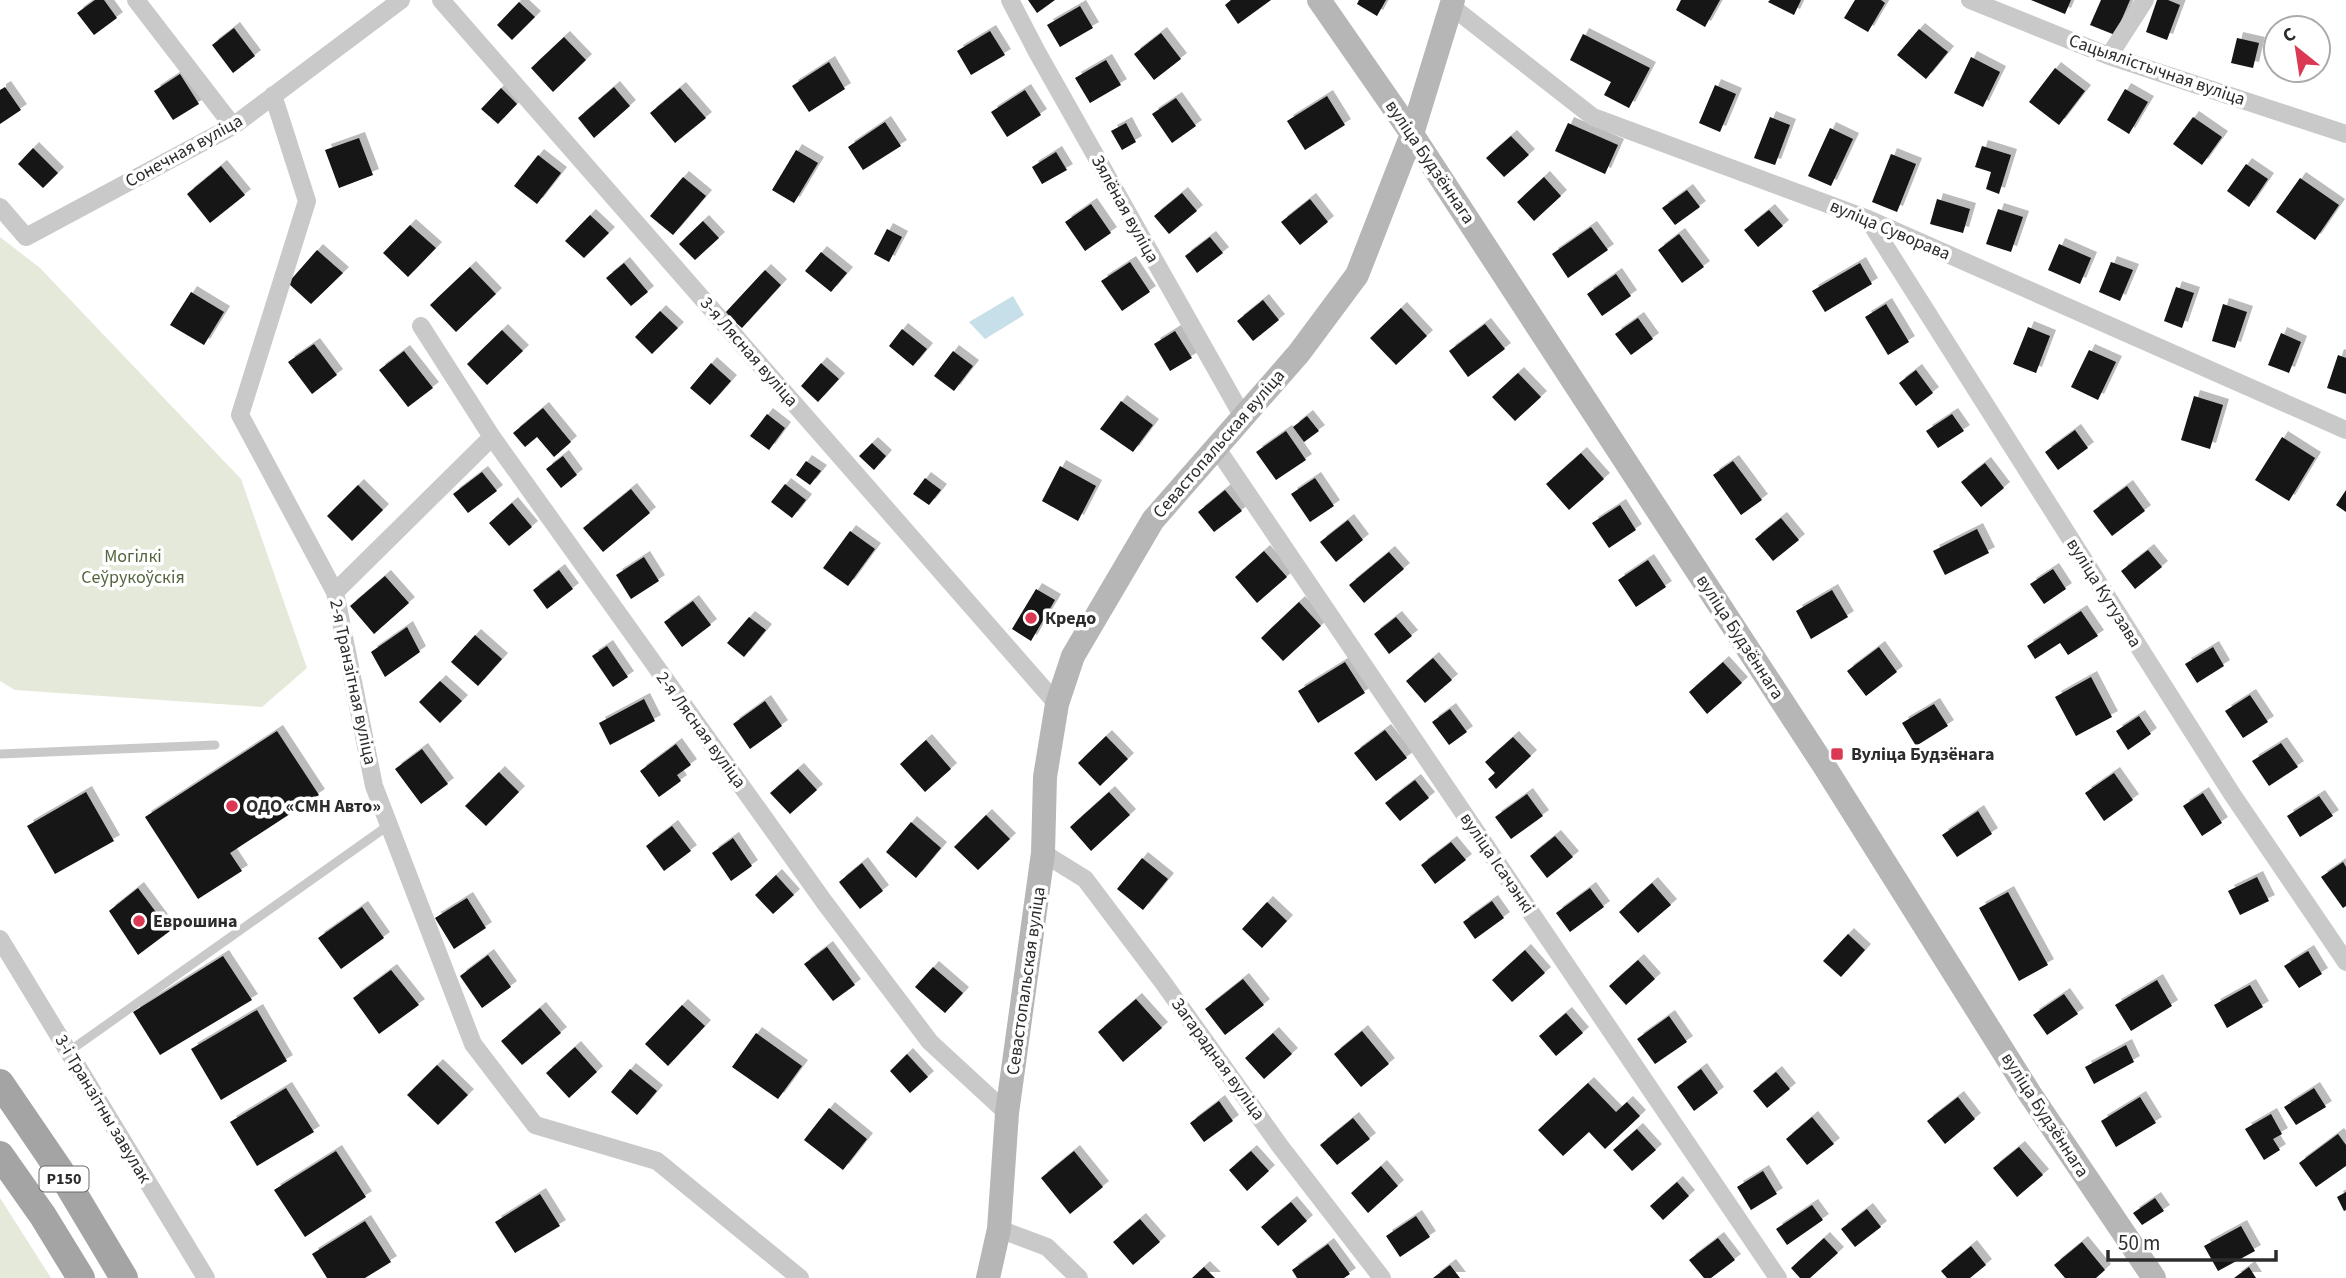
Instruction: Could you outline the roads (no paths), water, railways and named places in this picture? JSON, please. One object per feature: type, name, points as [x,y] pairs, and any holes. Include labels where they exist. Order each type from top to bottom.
[{"type":"main road","name":"Р150","points":[[0,1083],[60,1171],[124,1278]]},
{"type":"main road","name":"Р150","points":[[0,1155],[43,1216],[81,1278]]},
{"type":"street","points":[[136,0],[233,126]]},
{"type":"street","name":"Сонечная вуліца","points":[[0,207],[26,237],[233,126],[401,0]]},
{"type":"street","name":"3-я Лясная вуліца","points":[[441,0],[1057,704]]},
{"type":"street","name":"Зялёная вуліца","points":[[1010,0],[1243,417]]},
{"type":"street","name":"вуліца Будзённага","points":[[1319,0],[1412,134],[1823,764],[2031,1094],[2154,1278]]},
{"type":"street","name":"Сацыялістычная вуліца","points":[[1970,0],[2109,56],[2346,134]]},
{"type":"street","points":[[2109,56],[2145,0]]},
{"type":"street","name":"Севастопальская вуліца","points":[[988,1278],[999,1230],[1007,1113],[1043,853],[1045,777],[1057,704],[1073,656],[1153,520],[1299,352],[1357,275],[1412,134],[1452,3]]},
{"type":"street","name":"вуліца Суворава","points":[[1452,3],[1593,117],[1868,219],[2346,430]]},
{"type":"street","name":"2-я Транзітная вуліца","points":[[273,95],[307,201],[240,415],[335,592],[374,786],[473,1044],[535,1125],[657,1161],[800,1278]]},
{"type":"street","name":"вуліца Кутузава","points":[[1868,219],[2232,794],[2346,962]]},
{"type":"street","name":"2-я Лясная вуліца","points":[[421,326],[492,436],[825,903],[930,1042],[1007,1113]]},
{"type":"street","points":[[335,592],[492,436]]},
{"type":"street","name":"вуліца Ісачэнкі","points":[[1216,447],[1778,1278]]},
{"type":"street","name":"Загарадная вуліца","points":[[1043,853],[1086,878],[1280,1146],[1382,1278]]},
{"type":"street","name":"3-і Транзітны завулак","points":[[0,939],[206,1278]]},
{"type":"street","points":[[999,1230],[1047,1247],[1079,1278]]},
{"type":"lane","points":[[0,754],[215,745]]},
{"type":"lane","points":[[68,1052],[389,825]]},
{"type":"water","points":[[1013,296],[1024,315],[985,339],[969,322]]},
{"type":"place","name":"Кредо","points":[[1031,618]]},
{"type":"place","name":"Вуліца Будзёнага","points":[[1837,754]]},
{"type":"place","name":"ОДО «СМН Авто»","points":[[232,806]]},
{"type":"place","name":"Еврошина","points":[[139,921]]},
{"type":"park label","name":"Могілкі Сеўрукоўскія","points":[[133,566]]}]
